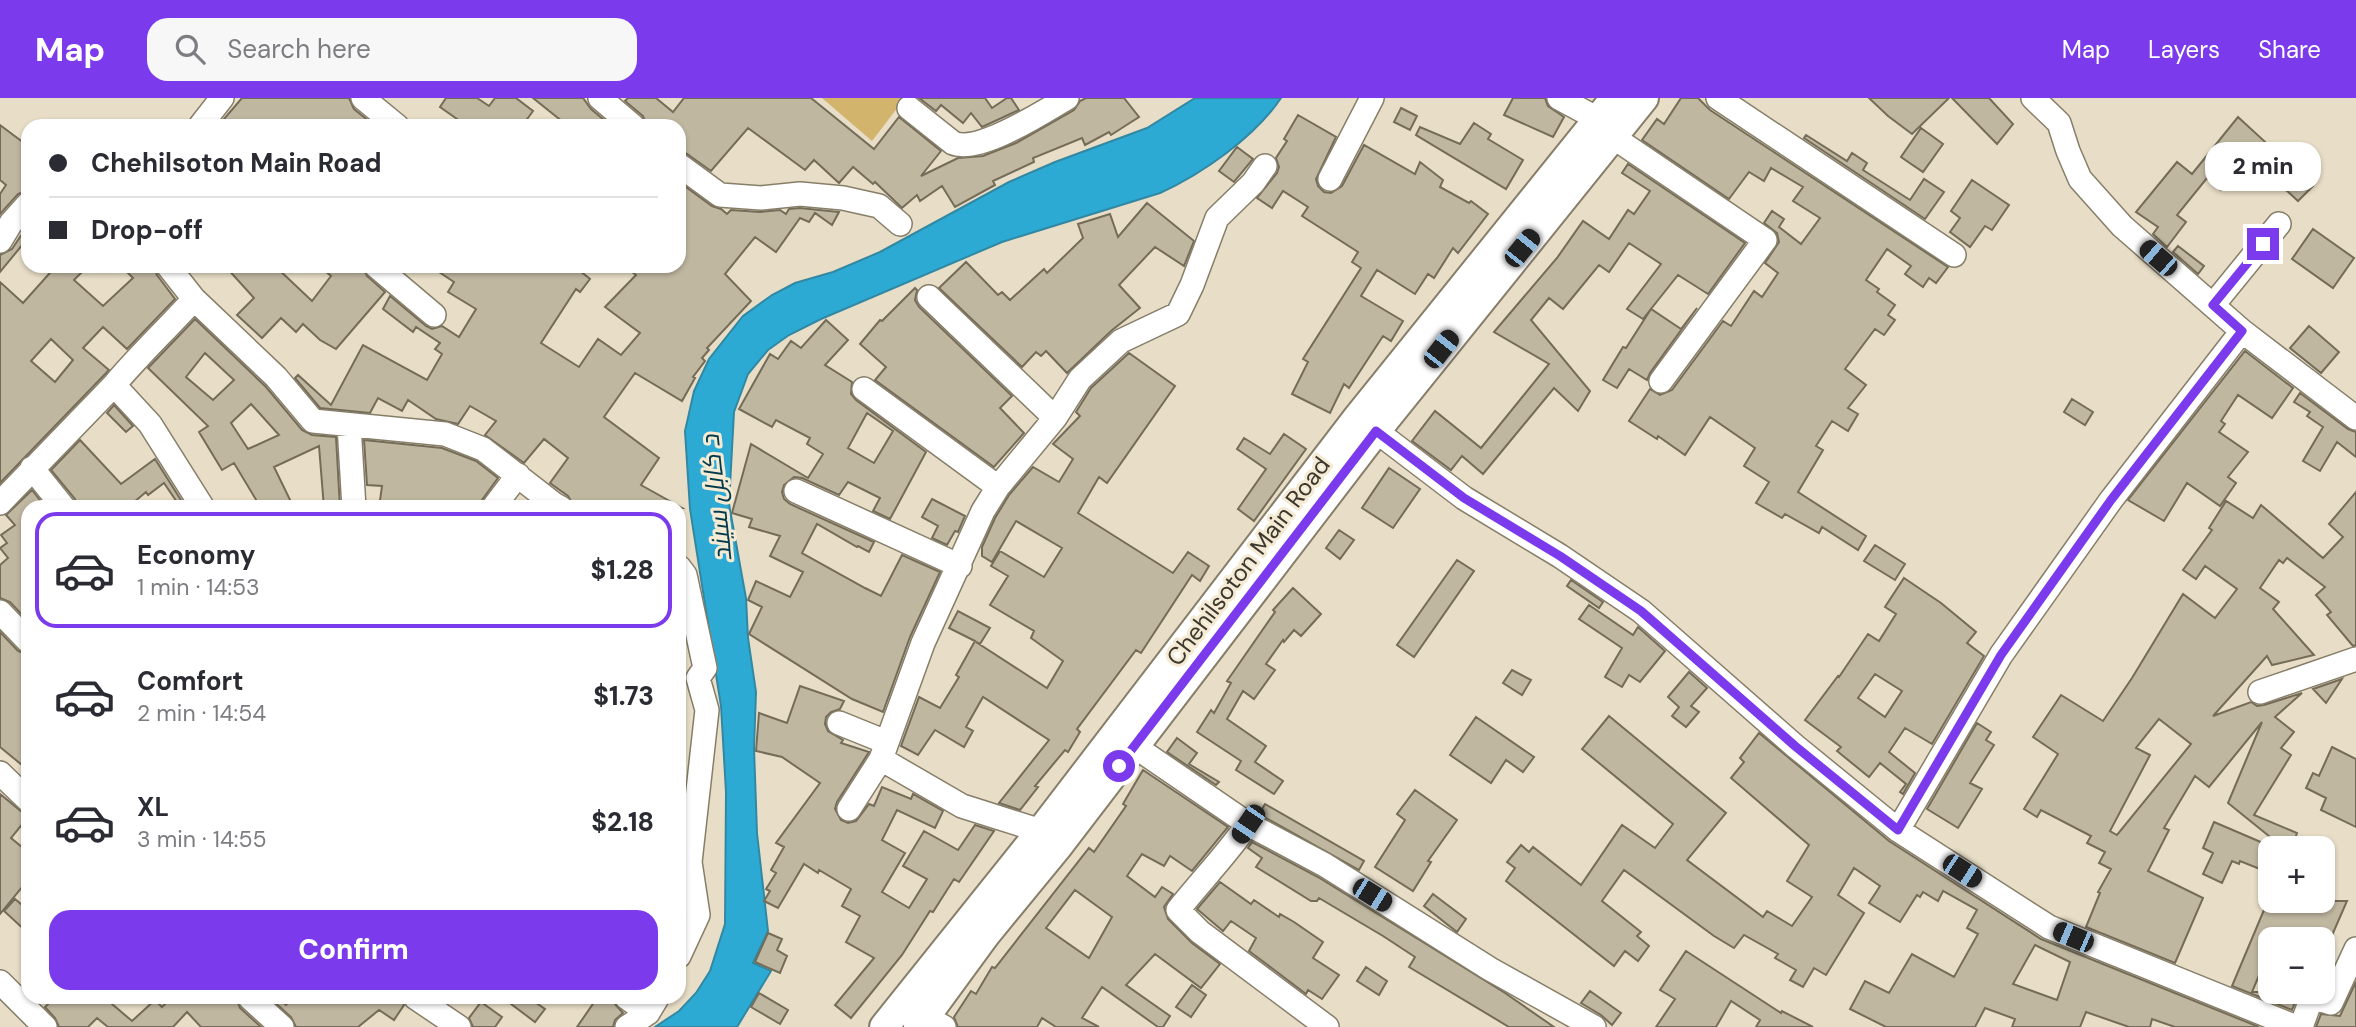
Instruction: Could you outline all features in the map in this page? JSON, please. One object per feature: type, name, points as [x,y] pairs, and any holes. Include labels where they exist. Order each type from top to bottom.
[{"type":"main road","name":"Chehilsoton Main Road","points":[[884,1027],[1041,831],[1359,417],[1609,118],[1644,98]]},
{"type":"main road","name":"Chehilsoton Main Road","points":[[929,1024],[986,934],[1059,845],[1376,431],[1609,118]]},
{"type":"street","points":[[210,119],[222,98]]},
{"type":"street","points":[[363,98],[388,119]]},
{"type":"street","points":[[600,98],[625,119]]},
{"type":"street","points":[[909,108],[960,146],[1018,128],[1067,98]]},
{"type":"street","points":[[1330,179],[1372,98]]},
{"type":"street","points":[[1559,98],[1609,118],[1765,240],[1661,381]]},
{"type":"street","points":[[1718,98],[1954,255]]},
{"type":"street","points":[[2034,98],[2059,123],[2080,179],[2122,226],[2242,331],[2356,418]]},
{"type":"street","points":[[849,809],[884,750],[923,643],[984,512],[998,488],[1055,418],[1080,379],[1121,341],[1178,314],[1217,218],[1253,183],[1265,166]]},
{"type":"street","points":[[686,170],[720,195],[761,198],[800,194],[843,198],[879,206],[900,224]]},
{"type":"street","points":[[4,227],[21,211]]},
{"type":"street","points":[[2213,305],[2279,224]]},
{"type":"street","points":[[174,273],[194,299],[276,377],[313,421],[446,434],[483,449],[549,500]]},
{"type":"street","points":[[384,273],[434,315]]},
{"type":"street","points":[[929,297],[1055,418]]},
{"type":"street","points":[[0,503],[194,299]]},
{"type":"street","points":[[1898,830],[2001,655],[2111,500],[2242,331]]},
{"type":"street","points":[[114,386],[150,424],[198,500]]},
{"type":"street","points":[[864,389],[998,488]]},
{"type":"street","points":[[349,425],[354,500]]},
{"type":"street","points":[[1376,431],[1464,498],[1560,556],[1641,611],[1795,746],[1898,830],[2049,926],[2296,1027]]},
{"type":"street","points":[[32,468],[58,500]]},
{"type":"street","points":[[499,500],[518,475]]},
{"type":"street","points":[[796,491],[960,566]]},
{"type":"street","points":[[686,580],[705,668],[688,676],[707,710],[690,862],[698,915],[686,941]]},
{"type":"street","points":[[0,612],[21,634]]},
{"type":"street","points":[[2260,692],[2356,659]]},
{"type":"street","points":[[839,723],[884,750],[962,806],[1041,831]]},
{"type":"street","points":[[1134,746],[1248,824],[1325,865],[1490,970],[1594,1027]]},
{"type":"street","points":[[0,773],[21,793]]},
{"type":"street","points":[[1248,824],[1232,847],[1178,910],[1200,932],[1326,1027]]},
{"type":"street","points":[[2301,1027],[2312,997],[2330,1003],[2356,949]]},
{"type":"street","points":[[0,982],[21,1003]]},
{"type":"street","points":[[22,1004],[45,1027]]},
{"type":"street","points":[[257,1004],[282,1027]]},
{"type":"street","points":[[424,1004],[454,1026]]},
{"type":"street","points":[[627,1027],[652,1005]]},
{"type":"shaded area","points":[[822,98],[905,98],[872,141]]},
{"type":"water","name":"د کابل سيند","points":[[1195,98],[1281,98],[1257,127],[1242,140],[1210,165],[1176,185],[1160,193],[1002,242],[821,319],[789,335],[768,350],[748,374],[734,412],[729,504],[746,598],[748,638],[756,692],[754,748],[757,833],[768,931],[753,963],[771,971],[737,1027],[655,1027],[679,1011],[696,993],[710,971],[725,924],[726,792],[721,706],[690,509],[685,431],[694,391],[709,359],[743,316],[772,295],[795,283],[833,272],[880,252],[1009,182],[1147,128]]},
{"type":"building","points":[[242,98],[349,98],[354,109],[366,119],[224,119]]},
{"type":"building","points":[[446,98],[477,98],[489,106],[495,98],[516,98],[533,111],[527,119],[457,119],[440,107]]},
{"type":"building","points":[[533,98],[583,98],[603,119],[559,119]]},
{"type":"building","points":[[628,98],[656,98],[673,112],[684,98],[811,98],[874,149],[899,117],[941,151],[921,176],[958,158],[983,156],[1016,143],[1074,110],[1080,101],[1086,98],[1124,98],[1139,117],[1111,135],[1109,132],[1085,145],[1082,138],[1033,158],[1034,162],[993,181],[995,185],[955,207],[942,186],[920,201],[917,195],[902,208],[875,182],[873,184],[853,167],[839,183],[814,160],[805,170],[748,128],[711,171],[686,154],[686,119],[644,119],[625,101]]},
{"type":"building","points":[[919,98],[985,98],[992,108],[1011,98],[1019,110],[982,127],[971,113],[963,123],[941,105],[936,111]]},
{"type":"building","points":[[1513,98],[1545,98],[1548,106],[1564,117],[1553,137],[1504,115]]},
{"type":"building","points":[[1681,98],[1698,98],[1710,110],[1948,267],[1936,283],[1929,278],[1923,287],[1905,274],[1911,266],[1887,249],[1866,280],[1895,305],[1888,315],[1895,320],[1884,335],[1875,329],[1845,369],[1866,385],[1848,408],[1858,414],[1848,431],[1832,421],[1816,446],[1823,450],[1798,492],[1866,536],[1858,550],[1822,527],[1819,533],[1785,514],[1782,518],[1756,503],[1769,482],[1744,466],[1755,448],[1710,417],[1685,455],[1658,436],[1657,439],[1629,421],[1650,389],[1660,395],[1672,390],[1723,321],[1731,326],[1754,291],[1762,297],[1778,273],[1765,263],[1779,242],[1777,233],[1764,223],[1772,211],[1784,219],[1779,227],[1801,244],[1820,218],[1793,201],[1803,187],[1771,168],[1764,181],[1749,172],[1729,199],[1642,140],[1657,119],[1664,124]]},
{"type":"building","points":[[1869,98],[1949,98],[1912,134]]},
{"type":"building","points":[[1952,98],[1989,98],[2013,124],[1997,144]]},
{"type":"building","points":[[1401,108],[1417,116],[1410,130],[1394,122]]},
{"type":"building","points":[[1298,115],[1336,137],[1316,179],[1324,192],[1331,193],[1342,186],[1364,145],[1415,174],[1420,162],[1443,180],[1440,187],[1469,203],[1471,201],[1488,214],[1458,253],[1453,248],[1434,278],[1428,274],[1415,294],[1377,270],[1361,296],[1403,321],[1391,341],[1383,336],[1349,388],[1344,384],[1330,413],[1292,394],[1308,362],[1303,359],[1361,268],[1352,262],[1358,252],[1302,216],[1308,207],[1283,191],[1272,208],[1257,198],[1277,173],[1279,167],[1276,158]]},
{"type":"building","points":[[2238,117],[2313,186],[2298,201],[2249,156],[2221,190],[2207,178],[2177,215],[2186,222],[2167,247],[2153,234],[2158,227],[2136,212],[2177,162],[2192,174]]},
{"type":"building","points":[[1474,123],[1491,134],[1488,139],[1523,160],[1506,189],[1416,135],[1420,127],[1460,144]]},
{"type":"building","points":[[0,125],[21,141],[21,193],[0,214],[0,194],[6,185],[0,180]]},
{"type":"building","points":[[1921,128],[1943,144],[1923,172],[1901,157]]},
{"type":"building","points":[[1806,135],[1847,161],[1852,153],[1867,163],[1863,170],[1910,200],[1924,179],[1944,192],[1925,219],[1804,138]]},
{"type":"building","points":[[1237,147],[1253,159],[1234,182],[1219,171]]},
{"type":"building","points":[[1628,164],[1745,243],[1708,294],[1678,275],[1643,319],[1627,309],[1661,264],[1629,243],[1609,272],[1599,265],[1563,309],[1549,298],[1531,320],[1590,391],[1578,411],[1554,388],[1483,474],[1462,456],[1451,470],[1412,441],[1435,411],[1481,448],[1549,364],[1494,332],[1557,258],[1583,221],[1609,239],[1628,210],[1634,214],[1650,191],[1622,173]]},
{"type":"building","points":[[1972,180],[2009,205],[1992,230],[1985,226],[1970,247],[1950,232],[1960,218],[1951,211]]},
{"type":"building","points":[[686,187],[727,214],[731,210],[780,210],[786,214],[789,209],[800,208],[839,212],[832,225],[815,213],[809,222],[800,218],[776,252],[755,237],[725,274],[751,301],[707,348],[709,350],[702,358],[705,361],[693,377],[695,378],[682,401],[635,373],[604,417],[659,458],[641,485],[668,500],[570,500],[550,483],[568,458],[544,439],[524,463],[485,435],[496,421],[470,406],[458,424],[436,419],[408,400],[402,411],[378,398],[370,413],[320,408],[295,378],[298,375],[331,405],[363,345],[427,380],[442,354],[435,349],[440,343],[416,327],[413,332],[383,309],[390,296],[426,326],[432,329],[442,326],[459,337],[476,309],[448,292],[454,282],[440,273],[583,273],[590,279],[580,292],[576,289],[541,343],[579,367],[598,339],[621,355],[640,333],[605,307],[636,275],[633,273],[686,273]]},
{"type":"building","points":[[1147,203],[1194,241],[1184,266],[1155,247],[1119,285],[1140,308],[1111,331],[1067,373],[1046,351],[1041,356],[1036,352],[1022,367],[939,288],[966,262],[998,295],[1002,292],[1010,300],[1044,269],[1047,273],[1083,238],[1078,224],[1110,214],[1118,237]]},
{"type":"building","points":[[2313,229],[2354,258],[2333,288],[2292,259]]},
{"type":"building","points":[[21,236],[21,246],[0,272],[0,255],[12,249]]},
{"type":"building","points":[[2178,246],[2204,266],[2198,274],[2173,252]]},
{"type":"building","points":[[50,273],[81,273],[74,280],[103,306],[133,278],[128,273],[156,273],[175,299],[127,349],[103,327],[83,348],[109,370],[0,483],[0,282],[23,303]],"holes":[[[51,339],[73,360],[55,382],[31,361]]]},
{"type":"building","points":[[231,273],[282,273],[312,301],[331,276],[327,273],[366,273],[385,292],[336,349],[320,340],[303,324],[296,332],[281,318],[262,338],[237,315],[254,298]]},
{"type":"building","points":[[915,288],[915,300],[919,307],[1012,396],[1000,408],[1024,433],[994,467],[875,380],[886,367],[860,344],[880,320]]},
{"type":"building","points":[[1697,308],[1647,380],[1629,369],[1617,388],[1603,380],[1651,309],[1681,329]]},
{"type":"building","points":[[195,319],[266,387],[302,430],[312,435],[336,437],[340,500],[323,500],[319,446],[274,467],[290,500],[256,500],[234,463],[222,470],[199,432],[208,426],[148,368]],"holes":[[[205,353],[234,380],[213,400],[186,377]],[[251,404],[279,435],[248,449],[231,423]]]},
{"type":"building","points":[[826,320],[848,340],[825,365],[852,382],[851,394],[856,400],[926,452],[890,519],[873,511],[880,498],[848,482],[839,495],[794,477],[784,485],[782,492],[784,499],[790,504],[874,542],[869,552],[817,524],[802,553],[865,588],[881,596],[902,555],[940,572],[910,637],[883,712],[852,699],[749,634],[762,607],[748,600],[756,581],[790,597],[803,572],[770,556],[780,536],[749,527],[752,519],[732,513],[751,444],[808,478],[823,454],[807,444],[810,438],[776,420],[772,427],[739,409],[770,354],[778,359],[791,341],[801,348]],"holes":[[[867,413],[893,431],[874,463],[848,448]]]},
{"type":"building","points":[[2309,326],[2339,352],[2321,373],[2290,348]]},
{"type":"building","points":[[2245,351],[2293,388],[2272,418],[2238,395],[2221,421],[2225,424],[2219,432],[2248,452],[2228,477],[2236,483],[2220,506],[2187,483],[2164,521],[2128,500]]},
{"type":"building","points":[[1129,353],[1175,386],[1107,483],[1099,477],[1078,513],[1173,573],[1188,552],[1209,566],[1200,581],[1192,575],[1141,653],[1136,650],[1077,729],[1080,732],[1068,752],[1065,750],[1035,786],[1038,787],[1020,810],[999,803],[1049,740],[983,697],[966,727],[973,731],[964,747],[935,730],[918,755],[901,746],[919,697],[940,708],[959,677],[956,675],[975,641],[949,628],[958,611],[990,628],[980,644],[976,642],[1047,688],[1063,661],[1031,638],[1034,631],[990,605],[1008,576],[991,566],[1000,551],[1044,577],[1062,548],[1016,521],[992,562],[982,556],[982,547],[1009,495],[1033,467],[1059,482],[1073,459],[1053,444],[1080,416],[1076,412],[1091,388]]},
{"type":"building","points":[[2300,393],[2348,429],[2356,432],[2356,457],[2337,442],[2320,471],[2303,461],[2323,427],[2307,416],[2310,412],[2294,402]]},
{"type":"building","points":[[2072,399],[2093,412],[2085,425],[2064,412]]},
{"type":"building","points":[[114,405],[133,426],[126,432],[107,413]]},
{"type":"building","points":[[1284,434],[1306,449],[1254,521],[1238,509],[1266,469],[1237,449],[1244,438],[1270,454]]},
{"type":"building","points":[[80,440],[121,484],[155,459],[181,500],[176,500],[164,483],[136,500],[75,500],[51,470]]},
{"type":"building","points":[[364,440],[442,448],[476,461],[498,478],[482,500],[380,500],[382,486],[367,485]]},
{"type":"building","points":[[1389,468],[1420,489],[1393,528],[1362,508]]},
{"type":"building","points":[[32,490],[40,500],[22,500]]},
{"type":"building","points":[[2356,492],[2356,645],[2353,646],[2327,615],[2331,612],[2316,595],[2325,587],[2287,558],[2283,563],[2279,560],[2260,588],[2279,602],[2273,609],[2314,655],[2272,665],[2267,656],[2213,716],[2251,702],[2257,706],[2264,705],[2302,693],[2275,717],[2294,732],[2281,748],[2291,755],[2254,815],[2297,833],[2296,836],[2269,836],[2228,803],[2262,722],[2209,787],[2195,776],[2164,828],[2169,830],[2148,871],[2203,898],[2175,963],[2086,927],[2100,893],[2098,892],[2111,869],[2099,863],[2105,852],[2087,843],[2091,836],[2041,810],[2037,817],[2024,809],[2058,754],[2033,737],[2061,695],[2103,721],[2183,594],[2215,618],[2237,589],[2205,566],[2196,579],[2183,570],[2212,530],[2209,528],[2226,501],[2253,518],[2261,505],[2323,558],[2343,537],[2329,524]],"holes":[[[2159,719],[2191,744],[2117,835],[2110,831],[2150,755],[2136,748]]]},
{"type":"building","points":[[932,499],[965,516],[958,532],[955,531],[947,545],[932,538],[938,526],[922,517]]},
{"type":"building","points":[[21,501],[21,614],[10,602],[0,598],[0,565],[8,558],[0,548],[7,543],[1,535],[15,525],[6,515]]},
{"type":"building","points":[[1339,530],[1354,540],[1340,559],[1326,548]]},
{"type":"building","points":[[1875,545],[1905,564],[1895,580],[1864,561]]},
{"type":"building","points":[[1457,560],[1474,571],[1414,657],[1397,645]]},
{"type":"building","points":[[1904,578],[1941,603],[1976,632],[1967,643],[1984,656],[1932,744],[1905,728],[1889,752],[1915,773],[1903,794],[1900,792],[1906,784],[1880,763],[1869,777],[1837,751],[1841,747],[1805,720],[1868,634],[1879,641],[1896,614],[1885,607]],"holes":[[[1875,674],[1902,691],[1885,717],[1858,698]]]},
{"type":"building","points":[[1571,580],[1603,602],[1599,608],[1567,586]]},
{"type":"building","points":[[1293,588],[1321,614],[1301,636],[1294,630],[1284,642],[1283,640],[1266,664],[1275,670],[1254,699],[1243,691],[1227,719],[1266,746],[1255,762],[1283,781],[1274,794],[1236,770],[1241,761],[1197,732],[1211,710],[1214,713],[1231,683],[1227,681],[1275,612],[1273,610]]},
{"type":"building","points":[[1589,605],[1633,635],[1638,627],[1665,651],[1640,682],[1629,675],[1622,687],[1605,677],[1622,648],[1579,619]]},
{"type":"building","points":[[0,632],[21,652],[21,764],[0,747]]},
{"type":"building","points":[[1512,670],[1531,680],[1522,695],[1503,683]]},
{"type":"building","points":[[1689,672],[1707,688],[1691,706],[1699,712],[1686,727],[1672,716],[1679,707],[1668,697]]},
{"type":"building","points":[[2342,679],[2326,703],[2313,689]]},
{"type":"building","points":[[800,686],[844,701],[840,709],[826,717],[828,731],[843,740],[841,743],[869,752],[837,802],[835,809],[841,820],[848,823],[856,821],[869,804],[874,806],[882,787],[911,799],[913,794],[943,811],[935,828],[897,810],[882,840],[905,853],[882,892],[909,908],[927,879],[903,866],[924,831],[958,850],[975,825],[994,831],[959,882],[954,879],[902,955],[851,1018],[835,1005],[874,958],[846,942],[860,916],[842,906],[851,889],[804,864],[778,908],[764,901],[770,891],[766,889],[776,873],[771,870],[784,847],[776,843],[820,783],[782,757],[756,751],[759,713],[787,723]]},
{"type":"building","points":[[1609,716],[1726,813],[1687,860],[1763,917],[1767,911],[1792,926],[1812,897],[1787,881],[1809,845],[1731,778],[1744,762],[1740,758],[1759,733],[1889,841],[2041,939],[2259,1027],[2175,1027],[2152,1019],[2150,1027],[2129,1027],[2086,1012],[2080,1027],[2012,1027],[2015,1019],[1985,1008],[1975,1027],[1886,1027],[1850,1009],[1865,981],[1889,993],[1912,954],[1954,977],[1978,934],[1967,928],[1977,910],[1943,891],[1938,901],[1923,892],[1920,897],[1917,895],[1900,922],[1869,903],[1880,886],[1854,868],[1838,895],[1864,913],[1826,975],[1814,968],[1803,987],[1790,980],[1796,970],[1775,958],[1778,954],[1744,935],[1734,948],[1624,870],[1602,901],[1641,932],[1637,936],[1649,946],[1638,961],[1625,951],[1614,966],[1506,881],[1515,868],[1507,862],[1521,845],[1529,852],[1533,847],[1581,885],[1622,825],[1655,848],[1673,824],[1582,749]],"holes":[[[2035,945],[2070,962],[2057,1000],[2013,984]]]},
{"type":"building","points":[[1476,717],[1534,757],[1523,772],[1506,760],[1491,783],[1450,755]]},
{"type":"building","points":[[1977,723],[1991,732],[1986,740],[1994,745],[1970,783],[1982,789],[1958,828],[1927,809]]},
{"type":"building","points":[[1177,738],[1197,753],[1189,764],[1219,782],[1216,785],[1167,752]]},
{"type":"building","points":[[2332,747],[2356,759],[2356,827],[2321,810],[2326,798],[2306,788],[2313,773],[2319,776]]},
{"type":"building","points":[[1143,770],[1228,827],[1192,871],[1170,856],[1164,866],[1142,854],[1127,876],[1155,897],[1162,887],[1173,894],[1164,907],[1168,919],[1192,943],[1220,964],[1201,988],[1155,954],[1126,985],[1170,1016],[1163,1027],[1158,1027],[1102,987],[1082,1018],[1099,1027],[1056,1027],[1042,1018],[1037,1027],[958,1027],[954,1017],[971,991],[976,994],[992,967],[995,968],[1089,848],[1094,852],[1126,806],[1123,804]],"holes":[[[1075,890],[1112,917],[1089,958],[1046,928]]]},
{"type":"building","points":[[1415,790],[1457,820],[1428,861],[1431,862],[1413,891],[1375,867],[1405,820],[1397,814]]},
{"type":"building","points":[[0,794],[21,811],[21,826],[11,838],[21,846],[21,888],[0,914]]},
{"type":"building","points":[[1265,804],[1364,861],[1359,870],[1259,814]]},
{"type":"building","points":[[2214,822],[2258,841],[2258,868],[2240,861],[2239,864],[2232,861],[2222,883],[2203,874],[2213,853],[2203,848]]},
{"type":"building","points":[[1252,842],[1318,877],[1505,993],[1554,1027],[1509,1027],[1409,967],[1415,957],[1383,936],[1319,898],[1317,901],[1311,901],[1256,867],[1262,858],[1248,848]]},
{"type":"building","points":[[1220,882],[1251,904],[1254,900],[1323,942],[1313,958],[1339,975],[1322,999],[1308,990],[1306,994],[1249,951],[1256,938],[1231,921],[1223,931],[1197,909]]},
{"type":"building","points":[[1433,894],[1466,919],[1457,932],[1424,906]]},
{"type":"building","points":[[15,899],[21,904],[21,927],[4,911]]},
{"type":"building","points":[[2335,901],[2347,901],[2335,929],[2258,927],[2258,978],[2252,992],[2258,992],[2258,996],[2232,986],[2263,913],[2335,913]]},
{"type":"building","points":[[768,933],[782,939],[777,950],[787,956],[780,973],[755,962]]},
{"type":"building","points":[[1686,951],[1781,1013],[1782,1011],[1813,1027],[1756,1027],[1760,1020],[1731,1001],[1716,1027],[1656,1027],[1675,999],[1660,990]]},
{"type":"building","points":[[1366,967],[1387,981],[1379,995],[1357,981]]},
{"type":"building","points":[[2356,982],[2356,1027],[2316,1027],[2321,1014],[2340,1016]]},
{"type":"building","points":[[1192,985],[1206,995],[1191,1017],[1176,1007]]},
{"type":"building","points":[[1590,991],[1621,1013],[1612,1025],[1581,1003]]},
{"type":"building","points":[[759,993],[788,1010],[780,1024],[751,1007]]},
{"type":"building","points":[[48,1004],[112,1004],[132,1021],[151,1004],[159,1004],[162,1007],[165,1004],[238,1004],[261,1027],[201,1027],[187,1012],[173,1027],[108,1027],[97,1018],[88,1027],[59,1027],[45,1007]]},
{"type":"building","points":[[277,1004],[404,1005],[394,1020],[379,1010],[358,1027],[296,1027],[291,1017]]},
{"type":"building","points":[[480,1004],[484,1004],[502,1017],[495,1027],[473,1027],[469,1018]]},
{"type":"building","points":[[511,1004],[538,1004],[545,1009],[535,1022]]},
{"type":"building","points":[[593,1004],[615,1004],[623,1013],[615,1020],[613,1027],[577,1027]]},
{"type":"building","points":[[2277,1004],[2294,1004],[2292,1010]]},
{"type":"route","points":[[1119,766],[1376,431],[1464,498],[1560,556],[1641,611],[1795,746],[1898,830],[2001,655],[2111,500],[2242,331],[2213,305],[2263,244]]}]
